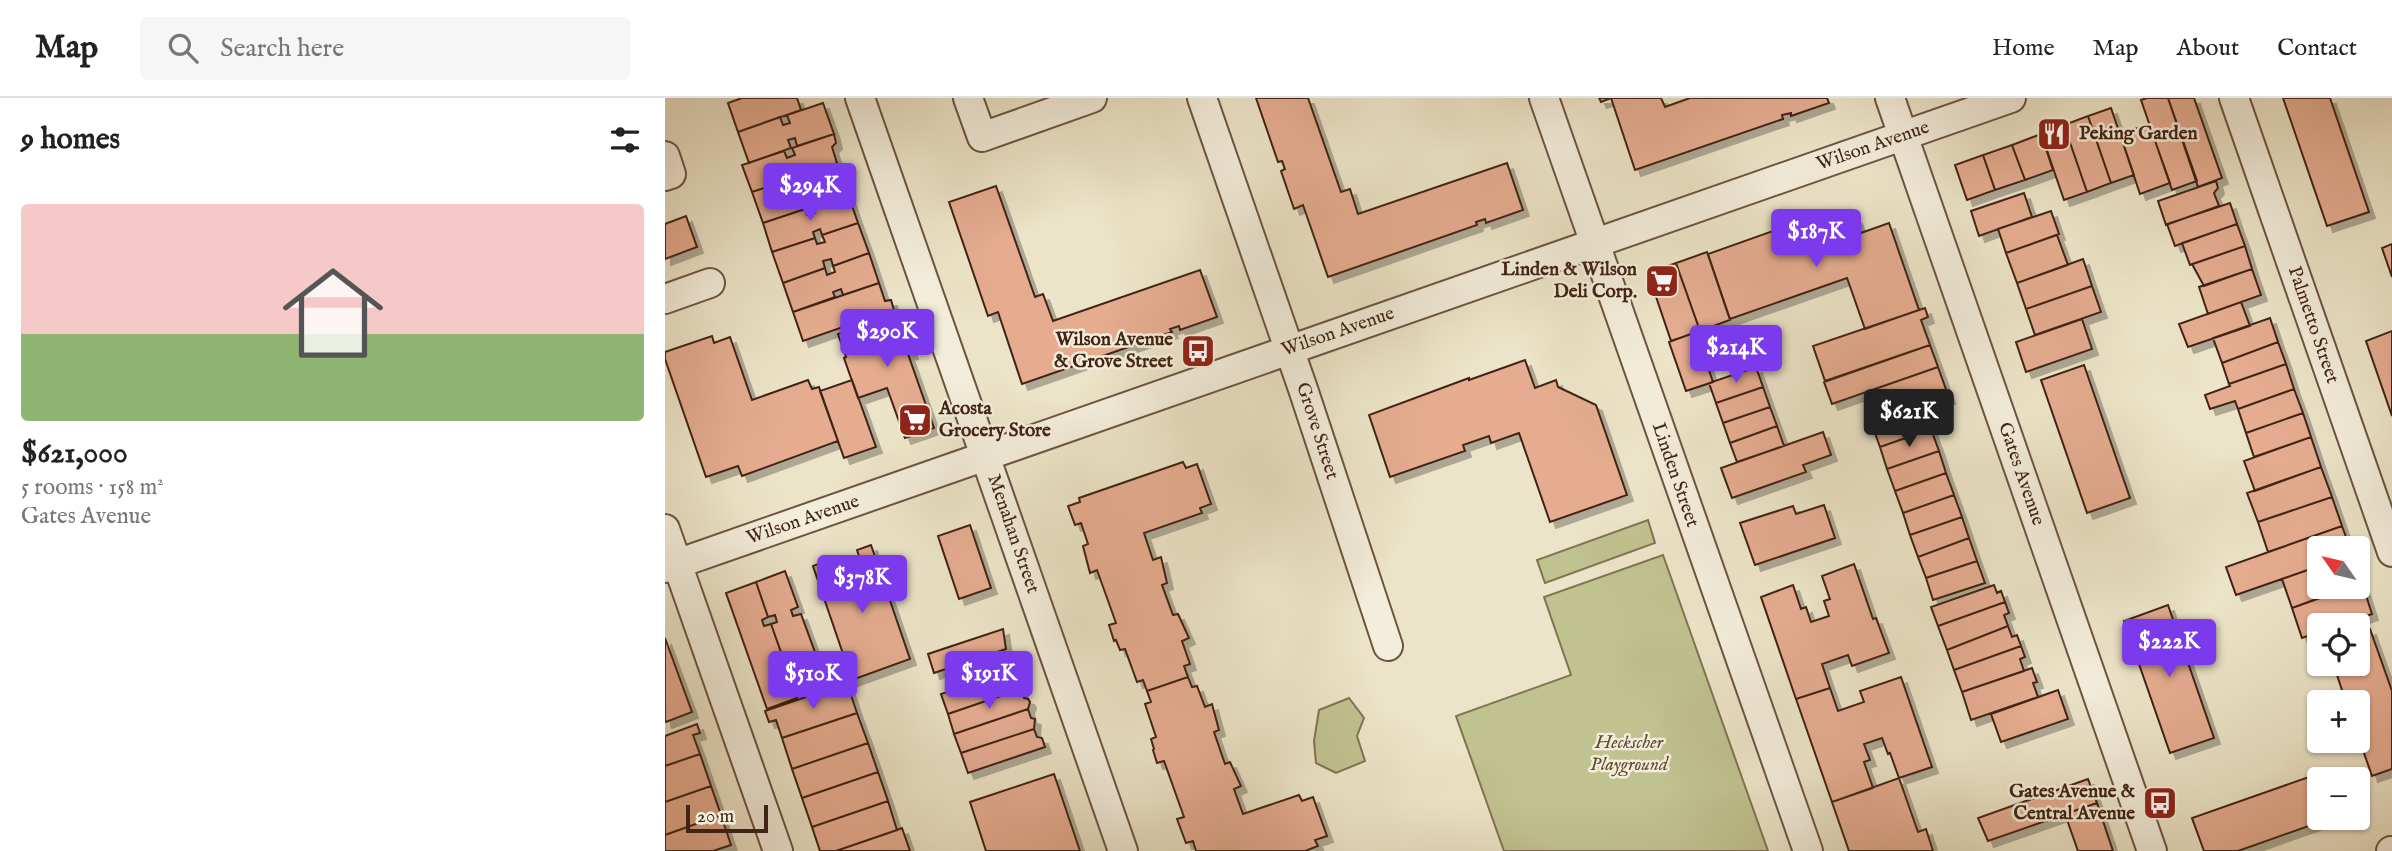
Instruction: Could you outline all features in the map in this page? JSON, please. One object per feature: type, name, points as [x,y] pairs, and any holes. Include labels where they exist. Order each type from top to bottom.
[{"type":"street","name":"Menahan Street","points":[[860,98],[1123,851]]},
{"type":"street","points":[[968,98],[982,138],[1092,98]]},
{"type":"street","name":"Grove Street","points":[[1202,98],[1388,646]]},
{"type":"street","name":"Linden Street","points":[[1544,98],[1808,851]]},
{"type":"street","name":"Gates Avenue","points":[[1889,98],[2152,851]]},
{"type":"street","name":"Wilson Avenue","points":[[671,566],[2011,98]]},
{"type":"street","name":"Palmetto Street","points":[[2234,98],[2392,552]]},
{"type":"street","points":[[665,156],[671,174],[665,176]]},
{"type":"street","points":[[665,299],[710,283]]},
{"type":"street","points":[[665,528],[671,566],[778,851]]},
{"type":"green space","points":[[1648,520],[1655,543],[1545,583],[1537,560]]},
{"type":"green space","name":"Heckscher Playground","points":[[1663,555],[1768,851],[1504,851],[1456,716],[1571,675],[1544,597]]},
{"type":"green space","points":[[1349,698],[1364,718],[1357,736],[1365,761],[1336,773],[1316,763],[1314,741],[1319,710]]},
{"type":"building","points":[[742,98],[797,98],[801,110],[738,132],[728,103]]},
{"type":"building","points":[[1256,98],[1308,98],[1341,192],[1350,189],[1358,214],[1507,163],[1523,210],[1486,223],[1485,219],[1476,222],[1477,225],[1328,277],[1303,205],[1294,209],[1281,171],[1285,169],[1282,161],[1278,162]]},
{"type":"building","points":[[1611,98],[1661,98],[1665,107],[1690,98],[1827,98],[1829,103],[1791,116],[1791,113],[1782,115],[1783,119],[1635,170]]},
{"type":"building","points":[[2168,98],[2197,181],[2172,190],[2141,100]]},
{"type":"building","points":[[2168,98],[2194,98],[2222,178],[2198,187]]},
{"type":"building","points":[[2283,98],[2330,98],[2369,212],[2327,226]]},
{"type":"building","points":[[823,103],[834,134],[797,146],[795,138],[788,140],[791,148],[749,163],[738,132],[780,117],[783,125],[790,123],[787,115]]},
{"type":"building","points":[[2111,108],[2134,175],[2111,183],[2088,116]]},
{"type":"building","points":[[2088,116],[2111,183],[2087,192],[2064,125]]},
{"type":"building","points":[[2149,124],[2170,183],[2140,194],[2120,134]]},
{"type":"building","points":[[2064,125],[2087,192],[2064,200],[2041,133]]},
{"type":"building","points":[[834,134],[836,143],[832,147],[837,163],[801,175],[800,170],[792,173],[794,178],[752,192],[742,165],[784,151],[787,158],[795,155],[792,148]]},
{"type":"building","points":[[2041,134],[2053,170],[2025,180],[2012,145]]},
{"type":"building","points":[[2012,145],[2025,180],[1995,190],[1983,155]]},
{"type":"building","points":[[1983,155],[1995,190],[1967,200],[1955,165]]},
{"type":"building","points":[[837,163],[848,194],[812,206],[810,200],[802,202],[805,209],[763,223],[752,192],[794,178],[797,186],[804,183],[801,175]]},
{"type":"building","points":[[2216,181],[2218,188],[2214,193],[2219,206],[2166,225],[2158,201]]},
{"type":"building","points":[[996,186],[1035,297],[1043,294],[1053,321],[1200,270],[1217,317],[1180,330],[1179,326],[1170,329],[1172,332],[1022,384],[998,312],[988,316],[949,202]]},
{"type":"building","points":[[2024,193],[2032,217],[1979,236],[1971,211]]},
{"type":"building","points":[[848,194],[858,223],[822,235],[820,229],[813,232],[815,238],[772,252],[763,223],[805,209],[807,215],[815,213],[812,206]]},
{"type":"building","points":[[2230,203],[2237,224],[2175,246],[2167,224]]},
{"type":"building","points":[[2051,211],[2059,234],[2006,253],[1998,229]]},
{"type":"building","points":[[1824,213],[1829,227],[1856,218],[1861,233],[1889,223],[1919,310],[1865,329],[1847,278],[1730,319],[1708,254]]},
{"type":"building","points":[[686,216],[697,247],[665,259],[665,224]]},
{"type":"building","points":[[858,223],[869,253],[833,266],[831,259],[823,261],[825,268],[783,283],[772,252],[815,238],[817,244],[825,242],[822,235]]},
{"type":"building","points":[[2237,224],[2245,246],[2190,265],[2182,243]]},
{"type":"building","points":[[2057,235],[2068,265],[2017,283],[2006,253]]},
{"type":"building","points":[[2392,244],[2392,277],[2382,248]]},
{"type":"building","points":[[2245,246],[2252,269],[2204,286],[2192,264]]},
{"type":"building","points":[[1707,252],[1730,320],[1700,331],[1676,263]]},
{"type":"building","points":[[869,253],[879,283],[843,295],[841,289],[833,292],[835,297],[793,312],[783,283],[825,268],[827,275],[835,272],[833,266]]},
{"type":"building","points":[[2083,259],[2092,286],[2026,309],[2017,283]]},
{"type":"building","points":[[1676,263],[1700,331],[1671,341],[1648,273]]},
{"type":"building","points":[[2252,269],[2261,295],[2208,314],[2199,287]]},
{"type":"building","points":[[879,283],[885,301],[891,300],[894,310],[853,324],[851,318],[844,320],[846,326],[803,341],[793,312]]},
{"type":"building","points":[[2092,286],[2101,312],[2035,335],[2026,309]]},
{"type":"building","points":[[2241,302],[2250,326],[2188,347],[2179,324]]},
{"type":"building","points":[[1925,308],[1928,317],[1921,320],[1930,345],[1825,381],[1813,346]]},
{"type":"building","points":[[896,310],[934,428],[905,438],[887,388],[858,398],[838,334]]},
{"type":"building","points":[[2270,318],[2278,342],[2222,363],[2213,338]]},
{"type":"building","points":[[2082,319],[2092,349],[2026,372],[2016,342]]},
{"type":"building","points":[[2392,331],[2392,416],[2366,341]]},
{"type":"building","points":[[1696,332],[1713,382],[1686,391],[1669,342]]},
{"type":"building","points":[[712,336],[714,343],[730,337],[752,400],[808,380],[812,389],[819,387],[838,441],[742,476],[738,466],[706,477],[665,359],[665,352]]},
{"type":"building","points":[[2278,342],[2286,364],[2229,384],[2222,363]]},
{"type":"building","points":[[1930,345],[1938,367],[1832,404],[1824,382]]},
{"type":"building","points":[[1525,360],[1535,388],[1556,380],[1558,387],[1596,405],[1627,495],[1550,522],[1519,433],[1491,443],[1489,436],[1463,445],[1465,451],[1390,477],[1369,415]]},
{"type":"building","points":[[2286,364],[2294,389],[2238,409],[2235,401],[2210,409],[2205,395]]},
{"type":"building","points":[[2084,365],[2130,498],[2087,513],[2041,380]]},
{"type":"building","points":[[1756,367],[1763,387],[1716,403],[1709,383]]},
{"type":"building","points":[[1938,367],[1949,398],[1883,421],[1872,390]]},
{"type":"building","points":[[852,380],[876,447],[844,458],[820,391]]},
{"type":"building","points":[[1763,387],[1770,407],[1723,423],[1716,403]]},
{"type":"building","points":[[2294,389],[2303,413],[2246,433],[2238,409]]},
{"type":"building","points":[[1770,407],[1777,426],[1730,443],[1723,423]]},
{"type":"building","points":[[1923,407],[1931,429],[1880,447],[1872,425]]},
{"type":"building","points":[[2303,413],[2311,437],[2254,457],[2246,433]]},
{"type":"building","points":[[1777,426],[1784,446],[1737,462],[1730,443]]},
{"type":"building","points":[[1931,429],[1939,451],[1887,469],[1880,447]]},
{"type":"building","points":[[1823,432],[1831,455],[1803,465],[1806,472],[1732,498],[1721,468]]},
{"type":"building","points":[[2311,437],[2321,467],[2255,491],[2244,461]]},
{"type":"building","points":[[1939,451],[1946,473],[1895,491],[1887,469]]},
{"type":"building","points":[[1183,462],[1186,468],[1197,464],[1211,504],[1200,508],[1202,513],[1144,533],[1153,560],[1161,557],[1167,583],[1162,585],[1173,615],[1178,614],[1189,638],[1182,641],[1190,664],[1184,666],[1188,677],[1147,691],[1143,680],[1137,682],[1125,649],[1120,650],[1116,640],[1114,641],[1109,625],[1116,623],[1097,570],[1090,573],[1083,546],[1088,544],[1081,523],[1075,525],[1068,506],[1080,502],[1079,498]]},
{"type":"building","points":[[2321,467],[2332,497],[2258,522],[2247,493]]},
{"type":"building","points":[[1946,473],[1954,495],[1903,513],[1895,491]]},
{"type":"building","points":[[1954,495],[1962,517],[1910,535],[1903,513]]},
{"type":"building","points":[[2332,497],[2342,526],[2307,536],[2307,538],[2268,552],[2258,522]]},
{"type":"building","points":[[1824,505],[1835,538],[1755,565],[1740,523],[1793,506],[1796,514]]},
{"type":"building","points":[[1962,517],[1969,538],[1918,557],[1910,535]]},
{"type":"building","points":[[970,525],[991,588],[959,599],[938,536]]},
{"type":"building","points":[[2342,526],[2346,536],[2314,536]]},
{"type":"building","points":[[1969,538],[1977,561],[1926,578],[1918,557]]},
{"type":"building","points":[[2307,538],[2307,570],[2236,595],[2226,567]]},
{"type":"building","points":[[871,545],[910,659],[852,680],[813,566],[826,561],[829,570],[860,559],[857,550]]},
{"type":"building","points":[[1977,561],[1985,583],[1933,600],[1926,578]]},
{"type":"building","points":[[1854,564],[1873,619],[1876,618],[1889,653],[1852,666],[1848,655],[1822,664],[1830,688],[1796,699],[1761,597],[1793,585],[1801,609],[1806,607],[1811,622],[1829,616],[1824,601],[1830,599],[1822,576]]},
{"type":"building","points":[[2307,570],[2307,599],[2317,599],[2292,608],[2282,579]]},
{"type":"building","points":[[785,571],[798,607],[791,610],[793,616],[801,614],[816,655],[786,666],[771,624],[777,622],[775,615],[768,617],[756,582]]},
{"type":"building","points":[[756,582],[768,617],[762,620],[764,626],[771,624],[797,698],[767,709],[726,593]]},
{"type":"building","points":[[1994,585],[1997,593],[2001,591],[2005,602],[1938,626],[1931,607]]},
{"type":"building","points":[[2317,599],[2367,599],[2372,614],[2307,613],[2307,636],[2302,638],[2292,608]]},
{"type":"building","points":[[2005,602],[2009,613],[2004,615],[2008,626],[1947,650],[1938,626]]},
{"type":"building","points":[[2168,605],[2214,738],[2170,753],[2124,621]]},
{"type":"building","points":[[2008,626],[2012,637],[2017,635],[2021,646],[1954,670],[1947,650]]},
{"type":"building","points":[[1003,629],[1006,649],[934,673],[928,654]]},
{"type":"building","points":[[2370,629],[2392,691],[2392,769],[2372,776],[2364,753],[2370,753],[2370,690],[2342,690],[2337,676],[2370,676]]},
{"type":"building","points":[[665,638],[692,712],[666,722],[665,720]]},
{"type":"building","points":[[2021,646],[2025,657],[2020,659],[2024,671],[1962,692],[1954,670]]},
{"type":"building","points":[[2032,668],[2038,697],[1971,720],[1962,692]]},
{"type":"building","points":[[1014,669],[1017,678],[1022,679],[1021,689],[948,714],[941,694]]},
{"type":"building","points":[[1188,677],[1192,687],[1197,686],[1205,707],[1212,704],[1219,730],[1214,732],[1225,764],[1230,762],[1241,786],[1234,789],[1243,814],[1299,795],[1302,801],[1313,797],[1327,836],[1315,840],[1318,846],[1305,851],[1196,851],[1193,841],[1186,843],[1177,819],[1184,817],[1164,761],[1157,763],[1151,739],[1156,737],[1145,704],[1151,702],[1147,691]]},
{"type":"building","points":[[1901,677],[1932,767],[1899,778],[1882,738],[1864,744],[1870,760],[1864,762],[1873,788],[1832,802],[1796,699],[1830,688],[1838,711],[1864,702],[1860,691]]},
{"type":"building","points":[[847,683],[857,713],[782,738],[776,720],[769,722],[765,711]]},
{"type":"building","points":[[1021,689],[1024,698],[1030,702],[1028,709],[954,734],[948,714]]},
{"type":"building","points":[[2058,690],[2068,719],[2001,742],[1991,714]]},
{"type":"building","points":[[1028,709],[1031,718],[1035,719],[1034,729],[961,753],[954,734]]},
{"type":"building","points":[[857,713],[868,743],[792,769],[782,738]]},
{"type":"building","points":[[697,724],[700,733],[693,735],[700,754],[665,766],[665,736]]},
{"type":"building","points":[[1034,729],[1037,737],[1042,738],[1045,747],[968,773],[961,753]]},
{"type":"building","points":[[868,743],[878,772],[802,798],[792,769]]},
{"type":"building","points":[[700,754],[711,786],[665,802],[665,766]]},
{"type":"building","points":[[878,772],[888,801],[812,827],[802,798]]},
{"type":"building","points":[[1054,774],[1080,851],[986,851],[970,802]]},
{"type":"building","points":[[1899,778],[1918,832],[1926,829],[1933,851],[1849,851],[1832,802]]},
{"type":"building","points":[[2307,778],[2307,827],[2238,851],[2204,851],[2192,818]]},
{"type":"building","points":[[2088,779],[2097,803],[1988,841],[1978,818]]},
{"type":"building","points":[[711,786],[721,815],[665,835],[665,802]]},
{"type":"building","points":[[888,801],[897,830],[836,851],[820,851],[812,827]]},
{"type":"building","points":[[2097,803],[2113,851],[2078,851],[2065,814]]},
{"type":"building","points":[[721,815],[731,845],[713,851],[665,851],[665,835]]},
{"type":"building","points":[[902,828],[910,851],[836,851],[897,830]]},
{"type":"place","name":"Peking Garden","points":[[2054,134]]},
{"type":"place","name":"Linden & Wilson Deli Corp.","points":[[1662,281]]},
{"type":"place","name":"Wilson Avenue & Grove Street","points":[[1198,351]]},
{"type":"place","name":"Acosta Grocery Store","points":[[915,420]]},
{"type":"place","name":"Gates Avenue & Central Avenue","points":[[2160,803]]}]
